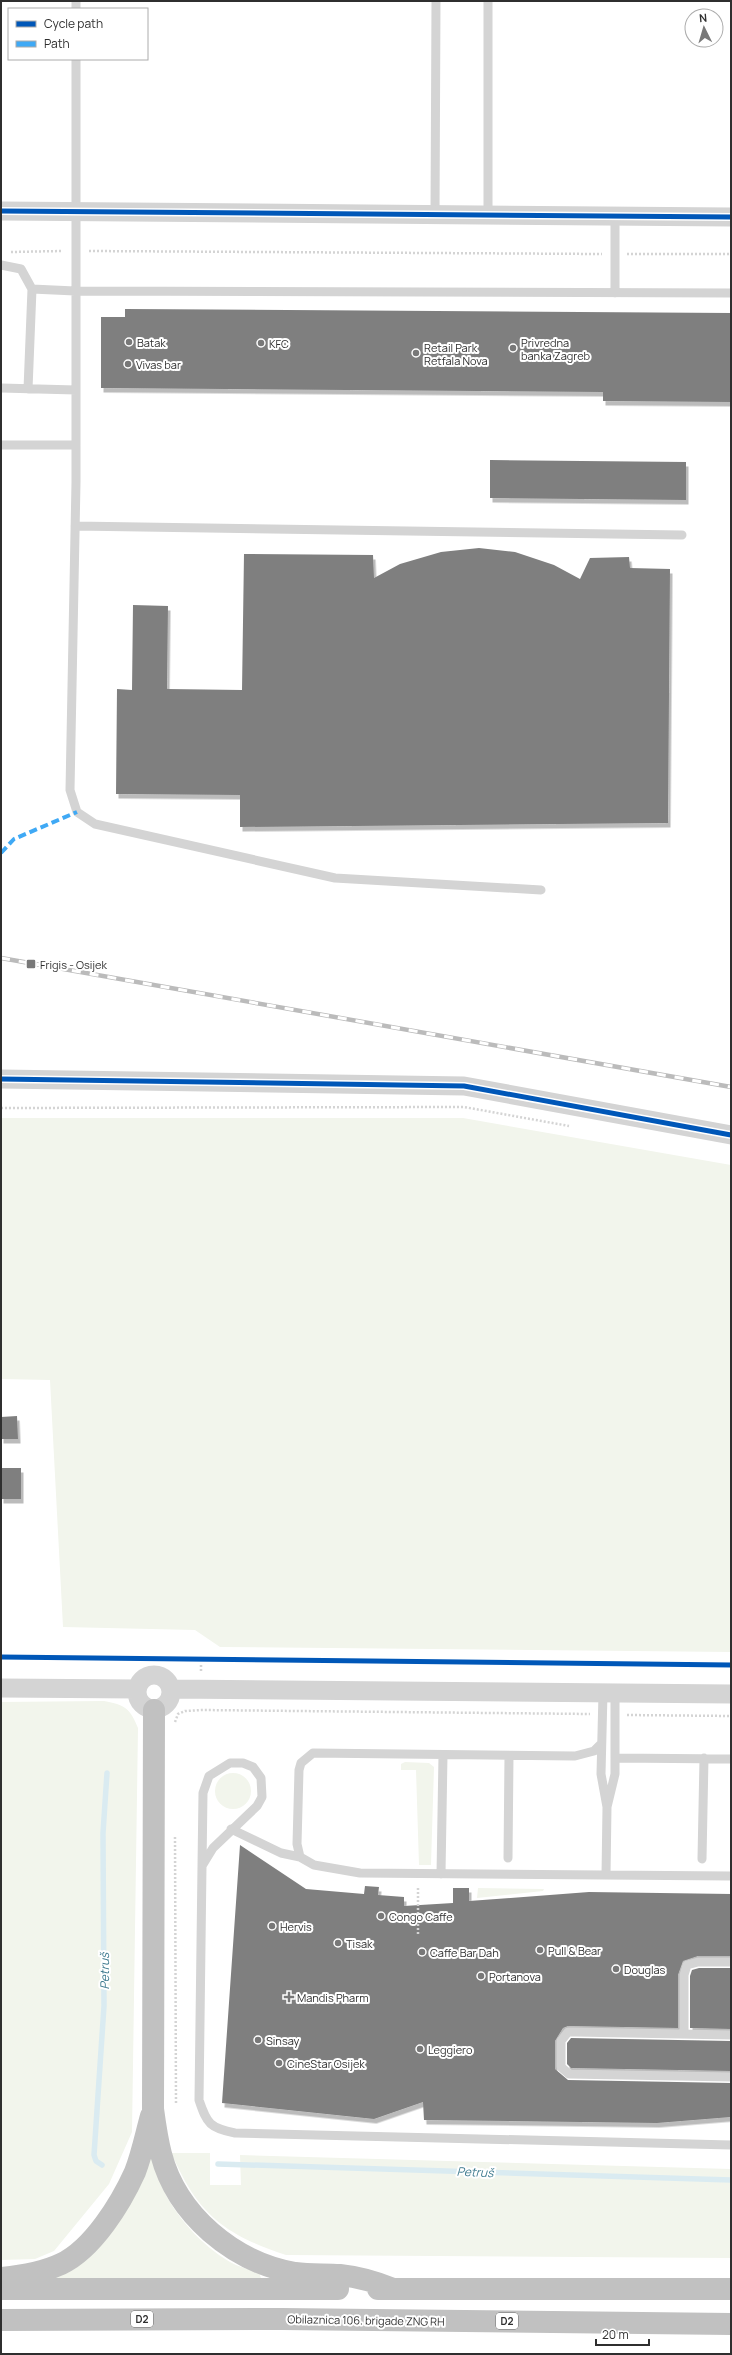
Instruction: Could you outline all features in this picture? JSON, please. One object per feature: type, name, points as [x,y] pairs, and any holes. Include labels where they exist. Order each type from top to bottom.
[{"type":"highway","points":[[154,1710],[153,2109],[161,2154],[168,2172],[180,2196],[213,2236],[237,2252],[266,2266],[295,2273],[341,2275],[363,2279],[393,2289]]},
{"type":"highway","points":[[1,2278],[45,2271],[63,2263],[86,2245],[110,2216],[135,2171],[153,2109]]},
{"type":"highway","points":[[1,2290],[731,2289]]},
{"type":"highway","name":"Obilaznica 106. brigade ZNG RH","points":[[1,2320],[282,2319],[731,2324]]},
{"type":"street","points":[[1,211],[731,217]]},
{"type":"street","points":[[1,1080],[464,1086],[731,1134]]},
{"type":"street","points":[[152,1675],[162,1677],[170,1684],[172,1689],[168,1704],[154,1710],[141,1704],[137,1689],[142,1680],[152,1675]]},
{"type":"street","points":[[1,1688],[137,1689]]},
{"type":"street","points":[[172,1689],[731,1694]]},
{"type":"lane","points":[[435,215],[436,1]]},
{"type":"lane","points":[[488,1],[488,215]]},
{"type":"lane","points":[[76,60],[76,445],[70,790],[77,812],[95,824],[335,878],[541,890]]},
{"type":"lane","points":[[615,216],[615,293]]},
{"type":"lane","points":[[1,265],[21,269],[32,289],[28,389]]},
{"type":"lane","points":[[32,289],[75,291],[731,293]]},
{"type":"lane","points":[[1,388],[76,390]]},
{"type":"lane","points":[[1,445],[76,445]]},
{"type":"lane","points":[[75,526],[682,535]]},
{"type":"lane","points":[[606,1875],[607,1807],[602,1786],[601,1744],[602,1714],[609,1693]]},
{"type":"lane","points":[[607,1807],[613,1786],[615,1758],[615,1715],[609,1693]]},
{"type":"lane","points":[[300,1856],[297,1844],[299,1770],[307,1757],[321,1752],[560,1757],[584,1755],[601,1744]]},
{"type":"lane","points":[[441,1874],[443,1755]]},
{"type":"lane","points":[[508,1858],[509,1756]]},
{"type":"lane","points":[[615,1758],[731,1759]]},
{"type":"lane","points":[[702,1859],[704,1758]]},
{"type":"lane","points":[[202,1866],[213,1848],[231,1829],[253,1810],[262,1797],[261,1778],[253,1767],[242,1763],[230,1763],[218,1769],[209,1776],[203,1793],[202,1866],[199,2100],[209,2124],[218,2130],[235,2133],[731,2145]]},
{"type":"lane","points":[[231,1829],[281,1853],[300,1856],[314,1865],[343,1871],[441,1874],[731,1876]]},
{"type":"lane","points":[[684,2034],[684,1975],[687,1965],[698,1962],[731,1962]]},
{"type":"lane","points":[[731,2034],[568,2032],[561,2041],[561,2067],[564,2072],[576,2075],[731,2077]]},
{"type":"path","points":[[8,252],[731,254]]},
{"type":"path","points":[[1,1108],[464,1108],[574,1126]]},
{"type":"path","points":[[194,1659],[209,1659]]},
{"type":"path","points":[[175,1729],[175,1721],[178,1714],[185,1711],[201,1710],[602,1714]]},
{"type":"path","points":[[615,1715],[731,1716]]},
{"type":"path","points":[[175,1833],[176,2104]]},
{"type":"path","points":[[418,1886],[418,1934]]},
{"type":"shaded area","points":[[1,1118],[463,1118],[731,1165],[731,1652],[220,1647],[195,1630],[63,1627],[50,1380],[1,1379]]},
{"type":"shaded area","points":[[104,1701],[126,1708],[138,1728],[132,2132],[109,2184],[54,2251],[35,2259],[1,2260],[1,1702]]},
{"type":"shaded area","points":[[405,1762],[429,1763],[434,1767],[431,1865],[419,1865],[416,1770],[401,1770],[401,1764]]},
{"type":"shaded area","points":[[230,1773],[236,1773],[246,1778],[251,1791],[246,1804],[236,1809],[230,1809],[220,1804],[215,1794],[215,1788],[220,1778]]},
{"type":"shaded area","points":[[478,1888],[544,1889],[543,1891],[477,1898]]},
{"type":"shaded area","points":[[171,2153],[210,2153],[210,2185],[241,2185],[240,2155],[731,2169],[731,2258],[286,2255],[245,2239],[221,2224],[210,2215],[191,2191]]},
{"type":"shaded area","points":[[150,2154],[164,2191],[170,2202],[194,2234],[214,2252],[239,2266],[259,2272],[261,2278],[53,2278]]},
{"type":"building","name":"Retail Park Retfala Nova","points":[[125,309],[731,313],[731,402],[603,401],[603,392],[101,388],[101,317],[125,317]]},
{"type":"building","points":[[490,460],[686,462],[686,500],[490,498]]},
{"type":"building","points":[[479,548],[515,552],[554,565],[580,579],[590,558],[629,557],[630,568],[670,569],[668,823],[240,827],[240,795],[116,794],[117,689],[132,690],[133,605],[168,606],[167,689],[242,690],[244,554],[373,555],[374,578],[400,564],[441,552]]},
{"type":"building","points":[[17,1416],[18,1439],[1,1439],[1,1417]]},
{"type":"building","points":[[1,1468],[21,1468],[21,1499],[1,1499]]},
{"type":"building","name":"Portanova","points":[[240,1845],[306,1889],[364,1894],[365,1886],[379,1887],[378,1895],[404,1897],[404,1906],[453,1903],[453,1888],[469,1888],[469,1901],[589,1892],[731,1894],[731,1956],[698,1956],[683,1961],[678,1975],[678,2028],[568,2026],[563,2028],[555,2041],[555,2069],[568,2080],[731,2083],[731,2117],[657,2123],[424,2120],[423,2102],[374,2119],[222,2103]]},
{"type":"building","points":[[699,1968],[731,1968],[731,2029],[690,2028],[690,1976],[692,1970]]},
{"type":"building","points":[[571,2038],[731,2041],[731,2071],[571,2068],[567,2064],[567,2043]]},
{"type":"waterway","name":"Petruš","points":[[102,2165],[96,2161],[94,2155],[104,2006],[103,1833],[107,1773]]},
{"type":"waterway","name":"Petruš","points":[[218,2164],[731,2180]]},
{"type":"railway","points":[[1,958],[731,1087]]},
{"type":"marked path","points":[[1,853],[14,839],[77,812]]},
{"type":"cycle path","points":[[1,211],[731,217]]},
{"type":"cycle path","points":[[1,1079],[464,1086],[731,1135]]},
{"type":"cycle path","points":[[1,1657],[731,1665]]},
{"type":"place","name":"Batak","points":[[129,342]]},
{"type":"place","name":"KFC","points":[[261,343]]},
{"type":"place","name":"Privredna banka Zagreb","points":[[513,348]]},
{"type":"place","name":"Retail Park Retfala Nova","points":[[416,353]]},
{"type":"place","name":"Vivas bar","points":[[128,364]]},
{"type":"place","name":"Frigis - Osijek","points":[[31,964]]},
{"type":"place","name":"Congo Caffe","points":[[381,1916]]},
{"type":"place","name":"Hervis","points":[[272,1926]]},
{"type":"place","name":"Tisak","points":[[338,1943]]},
{"type":"place","name":"Pull & Bear","points":[[540,1950]]},
{"type":"place","name":"Caffe Bar Dah","points":[[422,1952]]},
{"type":"place","name":"Douglas","points":[[616,1969]]},
{"type":"place","name":"Portanova","points":[[481,1976]]},
{"type":"place","name":"Mandis Pharm","points":[[289,1997]]},
{"type":"place","name":"Sinsay","points":[[258,2040]]},
{"type":"place","name":"Leggiero","points":[[420,2049]]},
{"type":"place","name":"CineStar Osijek","points":[[279,2063]]}]
